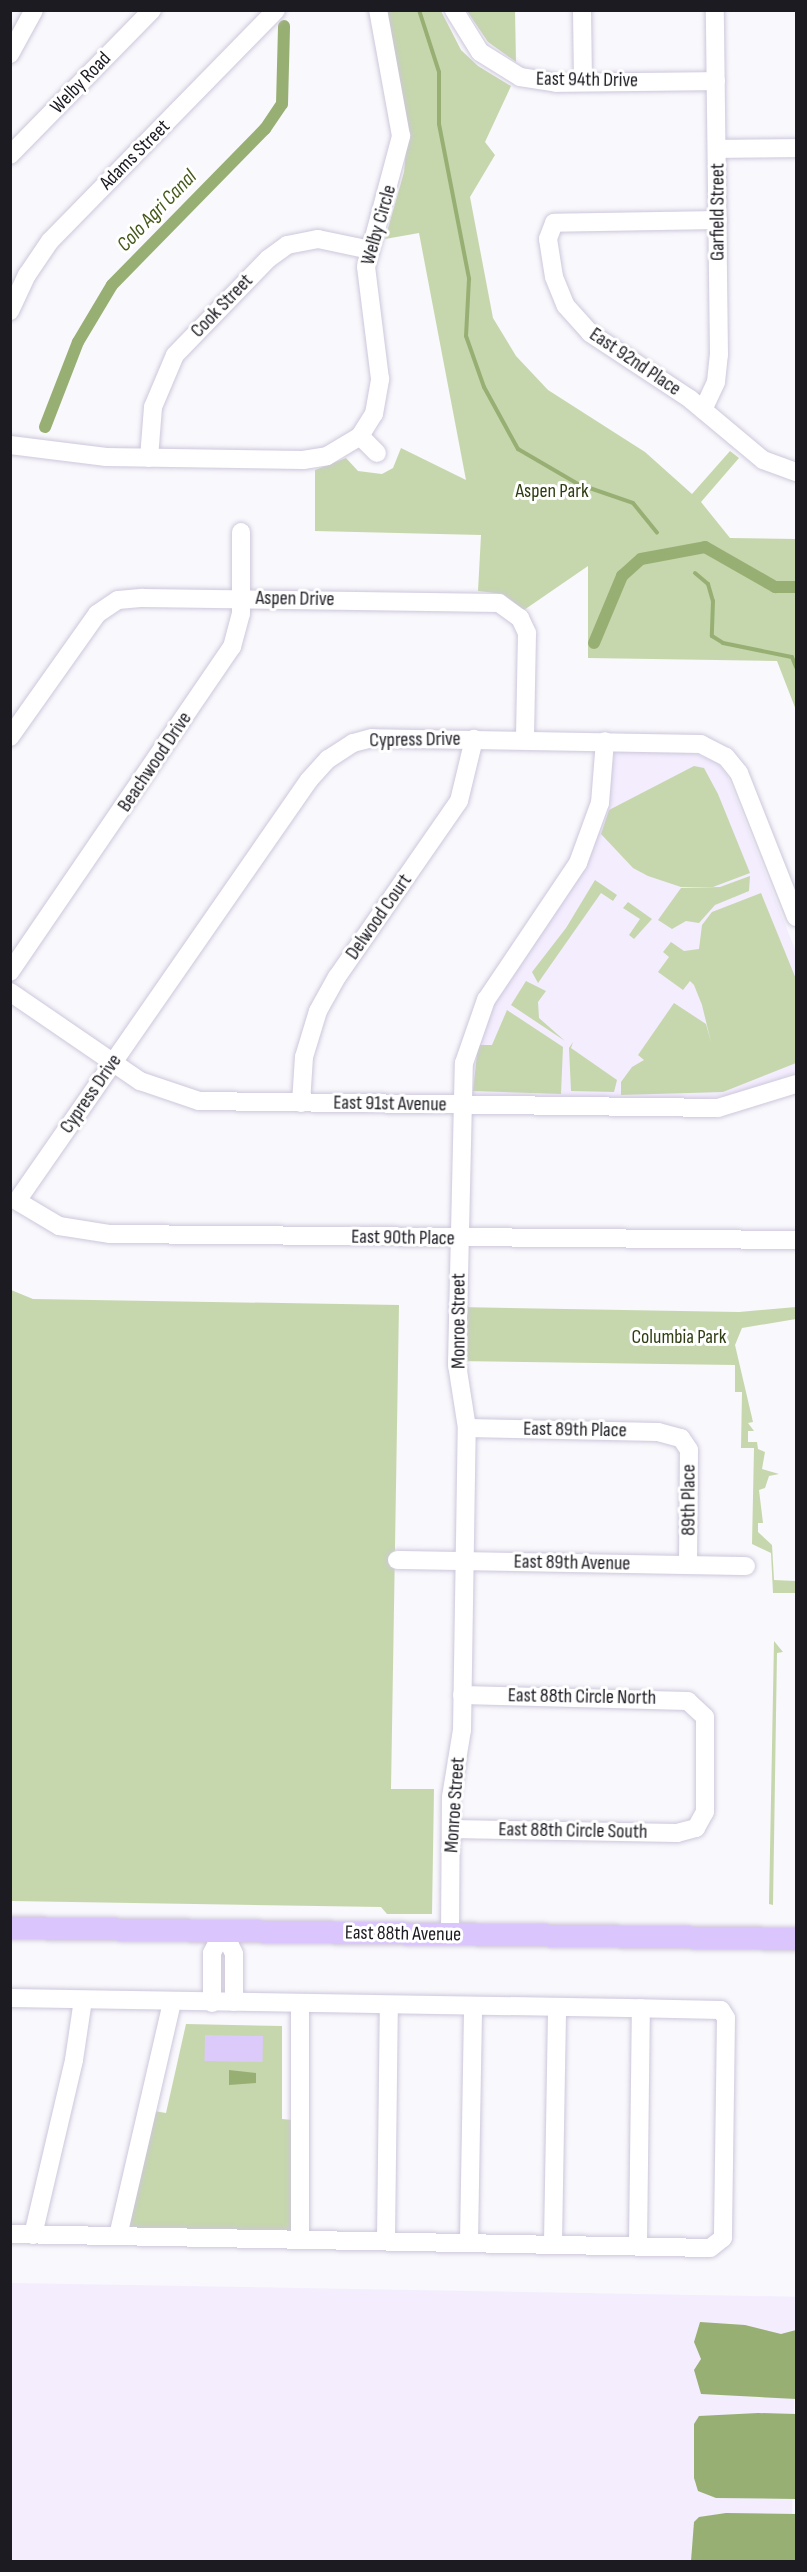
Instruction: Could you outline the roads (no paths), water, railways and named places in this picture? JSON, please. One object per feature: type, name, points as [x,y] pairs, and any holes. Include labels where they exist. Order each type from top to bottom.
[{"type":"main road","name":"East 88th Avenue","points":[[10,1928],[796,1939]]},
{"type":"street","points":[[10,54],[34,10]]},
{"type":"street","name":"Welby Road","points":[[10,155],[152,10]]},
{"type":"street","name":"Adams Street","points":[[10,311],[27,275],[50,241],[276,10]]},
{"type":"street","name":"Welby Circle","points":[[360,436],[374,414],[380,379],[365,280],[370,250],[401,136],[378,10]]},
{"type":"street","name":"East 94th Drive","points":[[454,10],[470,41],[504,70],[534,81],[716,81]]},
{"type":"street","points":[[582,10],[583,82]]},
{"type":"street","name":"Garfield Street","points":[[703,410],[719,368],[715,10]]},
{"type":"street","points":[[718,148],[796,148]]},
{"type":"street","name":"East 92nd Place","points":[[718,220],[564,221],[554,223],[548,239],[560,293],[580,324],[703,410],[763,460],[796,472]]},
{"type":"street","name":"Cook Street","points":[[149,458],[153,407],[175,355],[267,259],[287,245],[318,239],[370,250]]},
{"type":"street","points":[[10,445],[149,458],[317,459],[360,436],[376,453]]},
{"type":"street","name":"Beachwood Drive","points":[[10,972],[232,647],[240,627],[241,532]]},
{"type":"street","name":"Aspen Drive","points":[[10,737],[91,620],[110,604],[143,598],[241,598],[499,603],[520,618],[527,633],[525,740]]},
{"type":"street","name":"Cypress Drive","points":[[17,1201],[328,759],[345,746],[372,738],[692,742],[726,757],[743,780],[796,917]]},
{"type":"street","name":"Delwood Court","points":[[301,1103],[304,1057],[318,1011],[337,977],[459,801],[474,739]]},
{"type":"street","name":"Monroe Street","points":[[450,1934],[451,1829],[462,1695],[467,1428],[457,1364],[462,1106],[466,1056],[481,1011],[570,878],[589,837],[603,784],[605,741]]},
{"type":"street","name":"East 91st Avenue","points":[[10,992],[113,1064],[156,1090],[184,1099],[462,1106],[718,1108],[796,1084]]},
{"type":"street","name":"East 90th Place","points":[[17,1201],[48,1221],[82,1232],[459,1239],[796,1240]]},
{"type":"street","name":"East 89th Place","points":[[467,1428],[658,1432],[681,1438]]},
{"type":"street","name":"89th Place","points":[[681,1438],[689,1450],[688,1565]]},
{"type":"street","name":"East 89th Avenue","points":[[397,1560],[746,1566]]},
{"type":"street","name":"East 88th Circle North","points":[[462,1695],[676,1699],[699,1708],[706,1726],[705,1812],[694,1829]]},
{"type":"street","name":"East 88th Circle South","points":[[451,1829],[677,1833],[694,1829]]},
{"type":"street","points":[[223,1932],[234,1954],[234,2002]]},
{"type":"street","points":[[212,2003],[212,1953],[223,1932]]},
{"type":"street","points":[[10,1998],[721,2010],[726,2019],[723,2238],[710,2248],[553,2242],[10,2234]]},
{"type":"street","points":[[33,2235],[74,2060],[83,2000]]},
{"type":"street","points":[[118,2236],[172,2002]]},
{"type":"street","points":[[300,2004],[300,2238]]},
{"type":"street","points":[[386,2239],[389,2006]]},
{"type":"street","points":[[469,2241],[473,2006]]},
{"type":"street","points":[[553,2242],[557,2007]]},
{"type":"street","points":[[638,2245],[641,2008]]},
{"type":"waterway","points":[[419,10],[439,72],[439,124],[469,279],[466,336],[484,387],[518,449],[578,484],[633,503],[657,533]]},
{"type":"waterway","name":"Colo Agri Canal","points":[[45,427],[78,342],[112,285],[265,129],[282,104],[284,26]]},
{"type":"waterway","points":[[594,643],[622,576],[641,559],[705,547],[775,587],[796,587]]},
{"type":"waterway","points":[[695,573],[708,584],[713,601],[712,636],[723,643],[792,657],[796,667]]},
{"type":"park label","name":"Aspen Park","points":[[552,491]]},
{"type":"park label","name":"Columbia Park","points":[[679,1337]]}]
